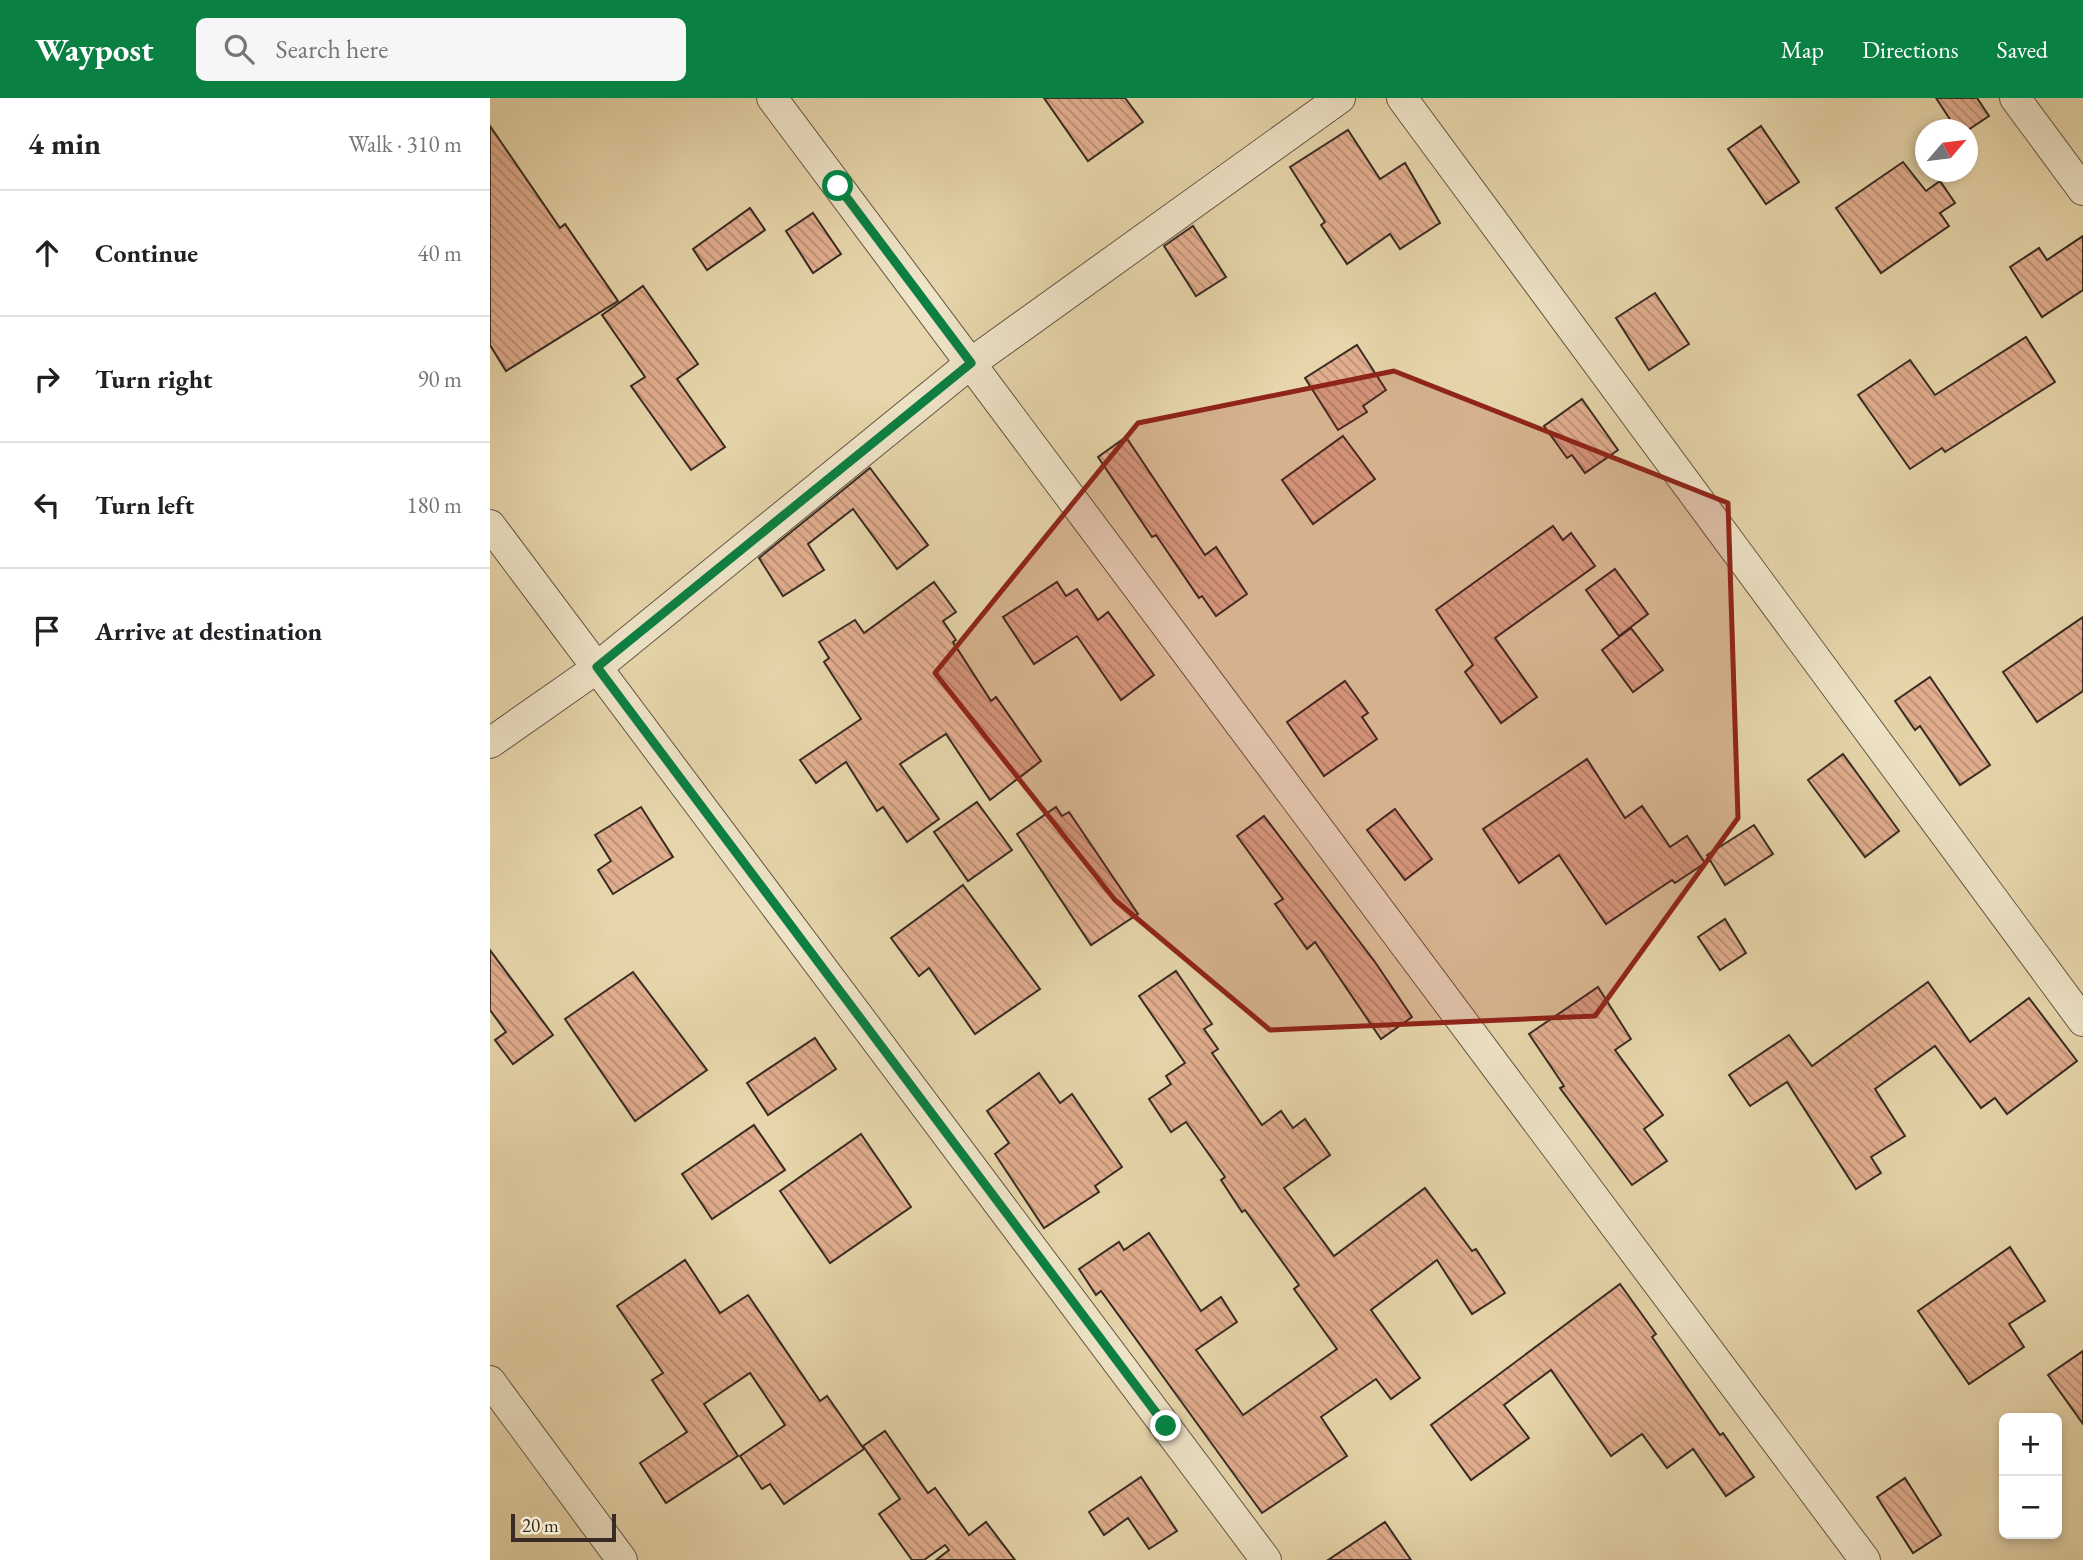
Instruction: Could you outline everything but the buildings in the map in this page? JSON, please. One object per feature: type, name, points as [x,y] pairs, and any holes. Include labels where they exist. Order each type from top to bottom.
[{"type":"street","points":[[772,98],[1865,1560]]},
{"type":"street","points":[[490,743],[597,667],[971,363],[1340,98]]},
{"type":"street","points":[[1402,98],[2083,1021]]},
{"type":"street","points":[[2015,98],[2083,190]]},
{"type":"street","points":[[490,525],[1266,1560]]},
{"type":"street","points":[[490,1381],[622,1560]]},
{"type":"highlighted area","points":[[1394,371],[1728,503],[1738,818],[1595,1016],[1270,1030],[1115,900],[935,673],[1138,423]]},
{"type":"route","points":[[838,186],[971,363],[597,667],[1166,1426]]}]
